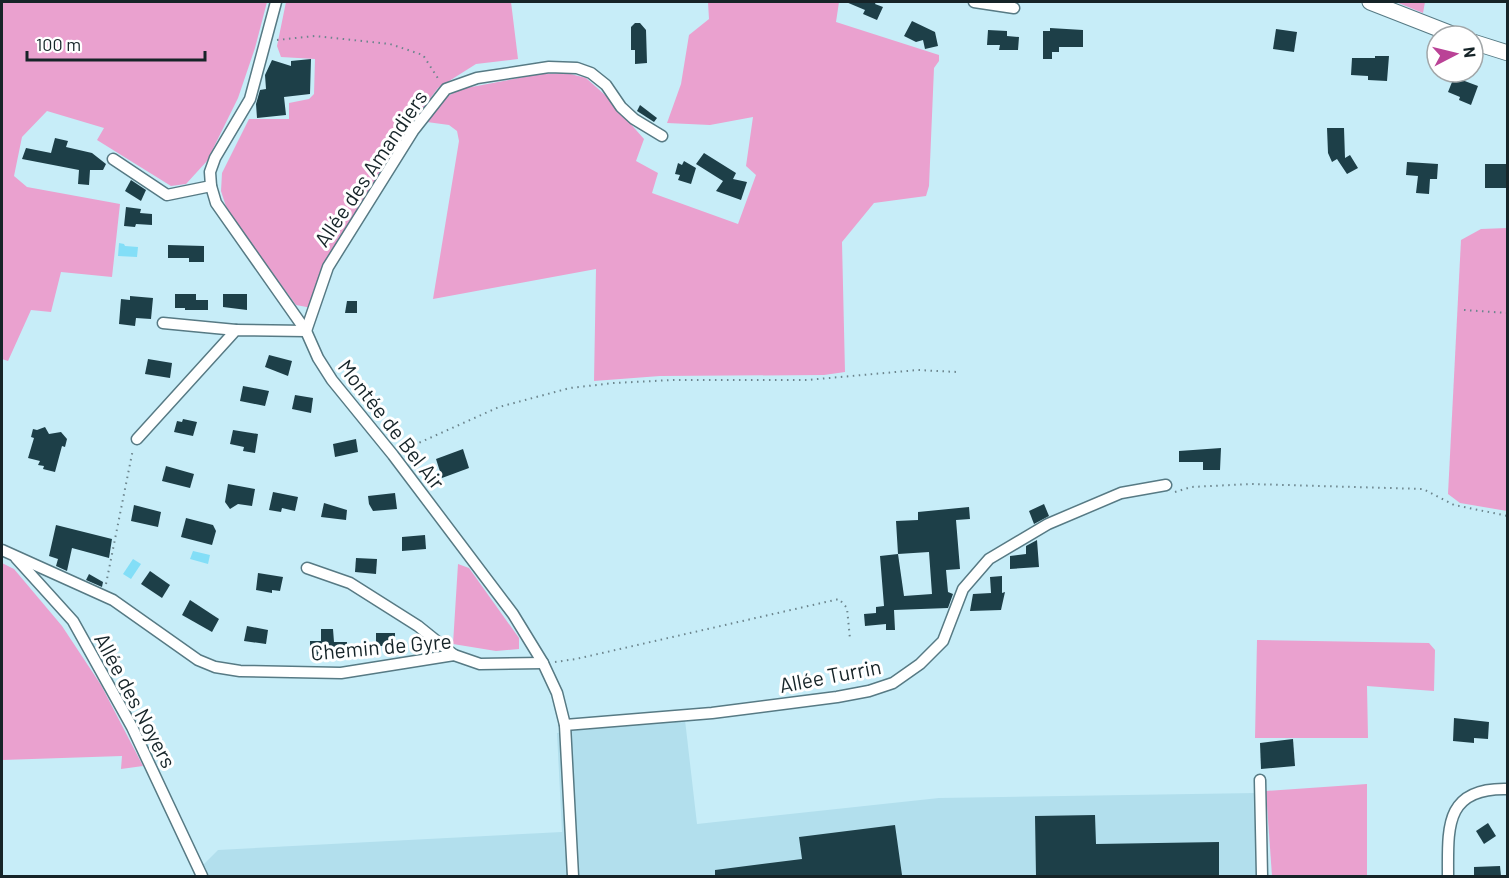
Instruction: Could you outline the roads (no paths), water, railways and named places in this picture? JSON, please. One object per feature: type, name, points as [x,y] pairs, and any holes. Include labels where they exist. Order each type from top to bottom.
[{"type":"main road","points":[[1370,2],[1425,24]]},
{"type":"main road","points":[[1485,46],[1508,53]]},
{"type":"street","points":[[113,159],[167,195],[211,186],[210,172],[215,158],[250,99],[276,2]]},
{"type":"street","points":[[974,2],[1014,8]]},
{"type":"street","name":"Allée des Amandiers","points":[[306,331],[328,267],[413,131],[446,89],[477,78],[549,67],[577,68],[591,73],[606,85],[621,107],[634,119],[662,136]]},
{"type":"street","name":"Montée de Bel Air","points":[[211,186],[216,203],[306,331],[318,358],[332,380],[393,455],[513,614],[543,663],[557,693],[564,725],[573,876]]},
{"type":"street","points":[[163,323],[236,330],[306,331]]},
{"type":"street","points":[[137,439],[236,330]]},
{"type":"street","name":"Allée Turrin","points":[[564,725],[712,713],[837,697],[869,691],[893,683],[920,664],[943,641],[963,589],[989,559],[1048,524],[1121,493],[1168,490]]},
{"type":"street","name":"Chemin de Gyre","points":[[2,550],[113,600],[198,660],[215,667],[240,671],[341,673],[454,655],[480,664],[543,663]]},
{"type":"street","name":"Allée des Noyers","points":[[14,556],[73,621],[132,727],[202,876]]},
{"type":"street","points":[[307,568],[350,583],[418,626],[454,655]]},
{"type":"street","points":[[1260,780],[1262,876]]},
{"type":"street","points":[[1448,876],[1448,831],[1458,806],[1468,795],[1494,789],[1508,789]]},
{"type":"water","points":[[119,243],[138,247],[137,257],[118,256]]},
{"type":"water","points":[[193,551],[210,555],[208,564],[190,559]]},
{"type":"water","points":[[133,559],[141,564],[131,579],[123,574]]}]
